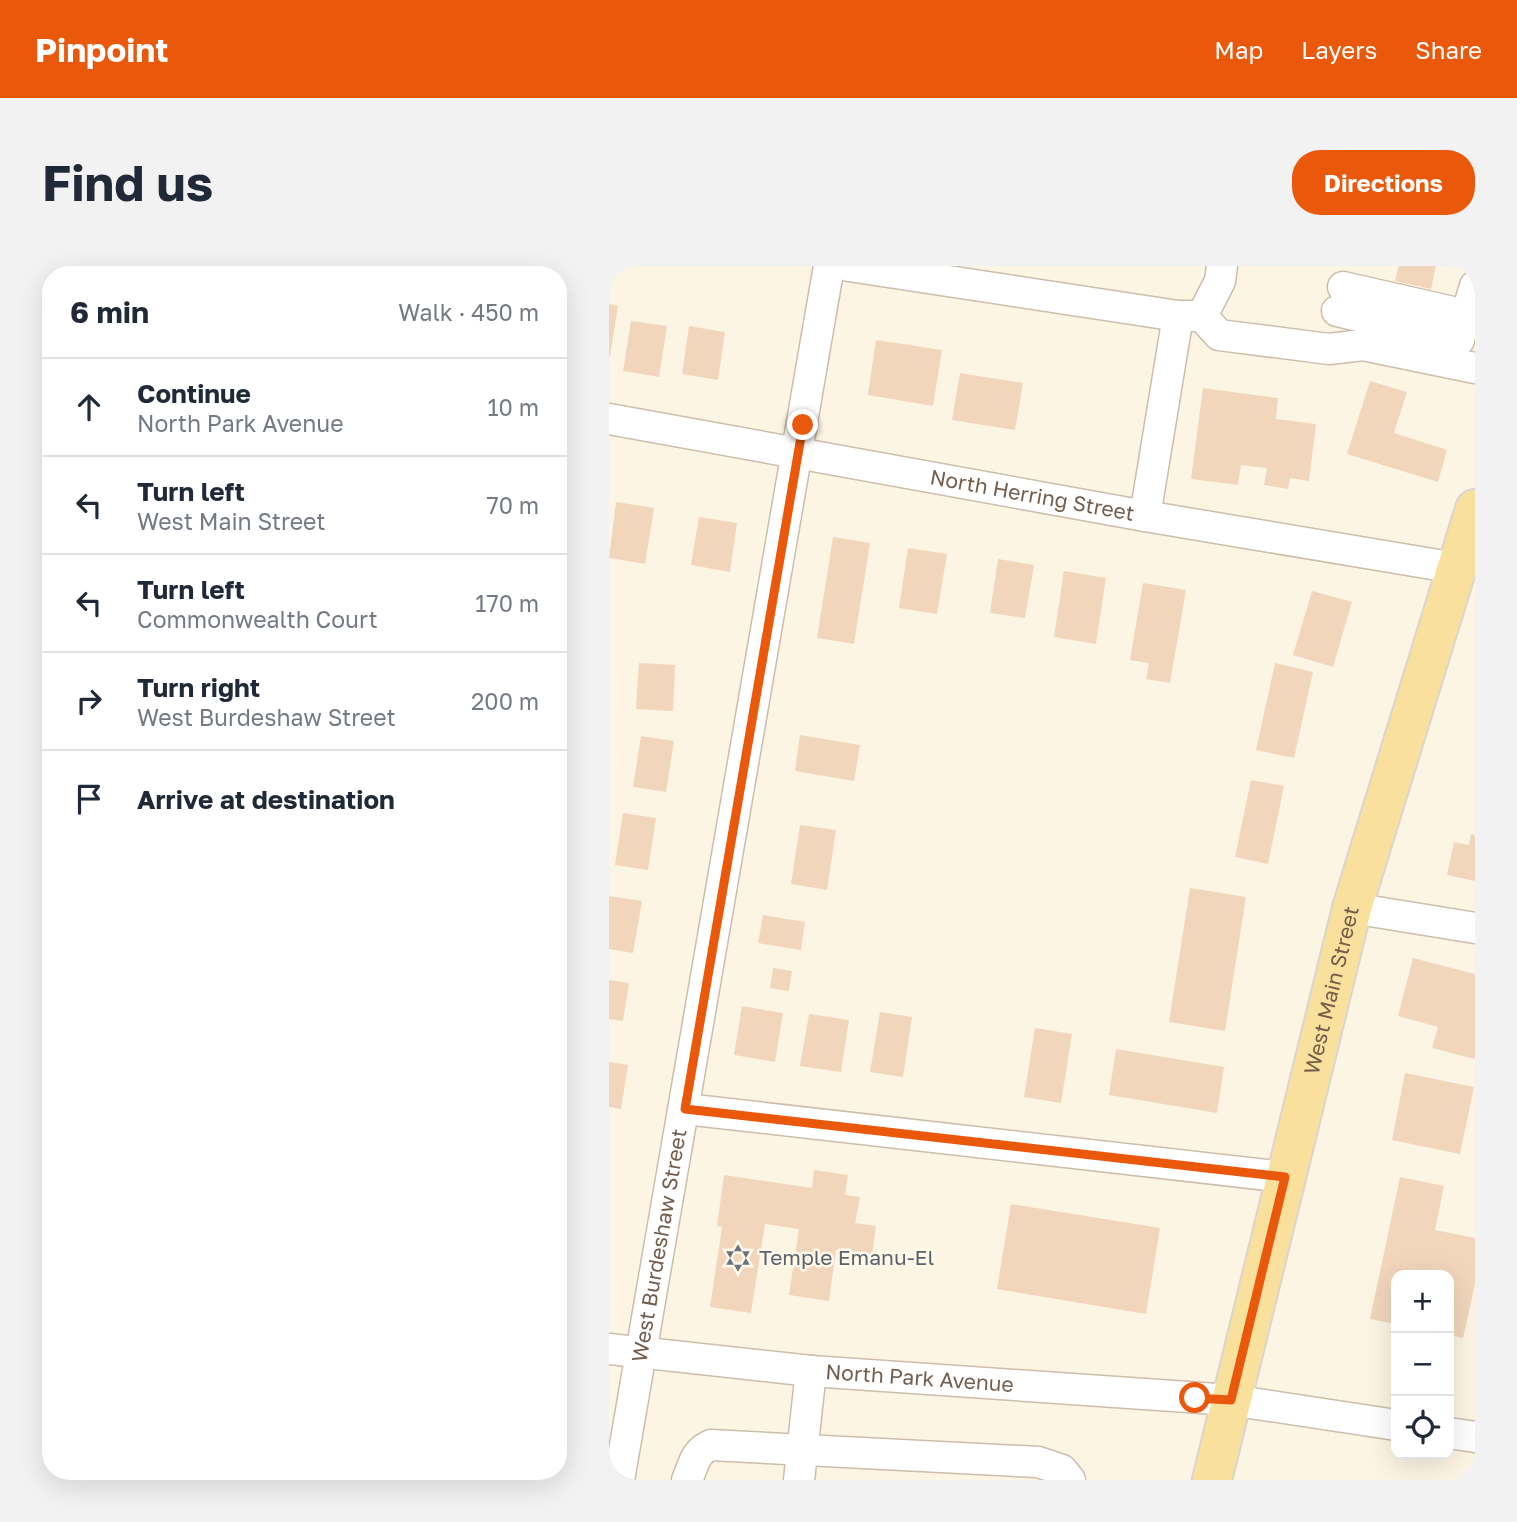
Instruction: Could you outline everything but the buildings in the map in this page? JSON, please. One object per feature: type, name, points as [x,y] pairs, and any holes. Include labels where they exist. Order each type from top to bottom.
[{"type":"main road","name":"West Main Street","points":[[1212,1480],[1352,908],[1475,509]]},
{"type":"street","name":"West Burdeshaw Street","points":[[619,1480],[829,266]]},
{"type":"street","points":[[849,266],[1190,316],[1219,335],[1329,349],[1363,345],[1463,347]]},
{"type":"street","points":[[1145,516],[1190,316],[1220,281],[1222,266]]},
{"type":"street","points":[[1468,266],[1475,268]]},
{"type":"street","points":[[1463,347],[1475,285]]},
{"type":"street","points":[[1329,349],[1343,288],[1463,347]]},
{"type":"street","name":"North Herring Street","points":[[609,419],[1145,516],[1456,568]]},
{"type":"street","points":[[1352,908],[1475,928]]},
{"type":"street","points":[[685,1109],[1285,1177]]},
{"type":"street","name":"North Park Avenue","points":[[609,1349],[641,1355],[811,1371],[1231,1400],[1391,1424]]},
{"type":"street","points":[[799,1480],[811,1371]]},
{"type":"street","points":[[1454,1434],[1475,1437]]},
{"type":"street","points":[[687,1480],[696,1456],[701,1449],[711,1445],[1038,1462],[1062,1470],[1070,1480]]},
{"type":"place","name":"Temple Emanu-El","points":[[738,1258]]},
{"type":"route","points":[[803,425],[685,1109],[1285,1177],[1231,1400],[1195,1398]]}]
